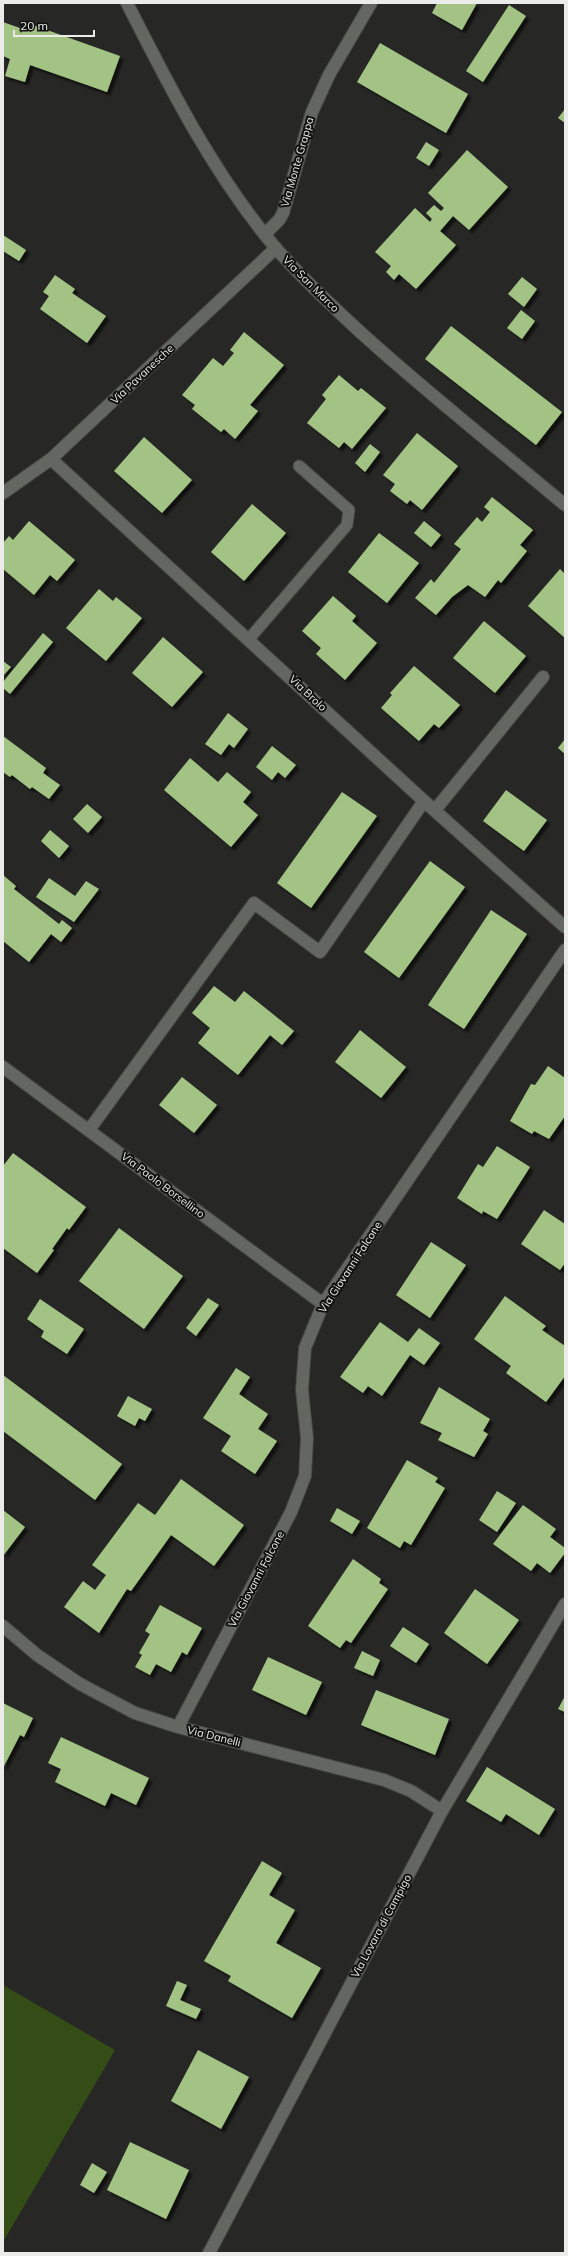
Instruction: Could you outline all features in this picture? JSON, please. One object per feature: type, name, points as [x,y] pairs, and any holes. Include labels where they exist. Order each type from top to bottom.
[{"type":"street","name":"Via San Marco","points":[[128,3],[164,77],[194,129],[222,175],[276,248],[306,280],[383,353],[565,505]]},
{"type":"street","name":"Via Monte Grappa","points":[[265,234],[279,220],[283,213],[301,144],[320,94],[371,3]]},
{"type":"street","name":"Via Pavanesche","points":[[3,493],[51,459],[276,248]]},
{"type":"street","name":"Via Brolo","points":[[51,459],[424,801],[565,926]]},
{"type":"street","points":[[435,810],[543,677]]},
{"type":"street","points":[[89,1130],[254,902],[320,952],[424,801]]},
{"type":"street","name":"Via Giovanni Falcone","points":[[178,1727],[291,1512],[305,1476],[307,1438],[302,1390],[305,1348],[323,1304],[565,950]]},
{"type":"street","name":"Via Paolo Borsellino","points":[[3,1067],[323,1304]]},
{"type":"street","name":"Via Lovara di Campigo","points":[[209,2253],[442,1812],[565,1604]]},
{"type":"street","name":"Via Danelli","points":[[4,1630],[37,1655],[80,1684],[135,1713],[178,1727],[384,1780],[411,1791],[442,1812]]},
{"type":"lane","points":[[249,639],[347,526],[348,510],[299,466]]},
{"type":"green space","points":[[3,1985],[115,2050],[3,2242]]},
{"type":"building","points":[[437,3],[477,3],[462,30],[432,13]]},
{"type":"building","points":[[509,5],[526,16],[483,82],[466,71]]},
{"type":"building","points":[[3,22],[31,32],[33,25],[120,56],[107,92],[30,65],[25,82],[5,76],[10,59],[3,56]]},
{"type":"building","points":[[380,43],[468,94],[446,133],[357,82]]},
{"type":"building","points":[[565,109],[565,123],[558,118]]},
{"type":"building","points":[[426,142],[439,150],[429,166],[416,158]]},
{"type":"building","points":[[467,150],[508,187],[469,230],[453,216],[440,231],[456,245],[416,289],[399,274],[394,280],[386,272],[391,266],[375,252],[415,208],[430,222],[432,219],[426,213],[434,205],[441,211],[444,208],[428,193]]},
{"type":"building","points":[[3,235],[26,250],[19,261],[3,251]]},
{"type":"building","points":[[55,275],[75,289],[72,293],[106,316],[87,343],[40,309],[49,296],[43,292]]},
{"type":"building","points":[[522,277],[537,289],[524,307],[508,294]]},
{"type":"building","points":[[521,310],[535,321],[522,339],[507,328]]},
{"type":"building","points":[[451,326],[562,412],[536,445],[425,359]]},
{"type":"building","points":[[244,332],[284,365],[250,405],[258,411],[235,439],[224,429],[221,432],[192,409],[195,405],[182,395],[213,358],[223,366],[234,353],[230,350]]},
{"type":"building","points":[[339,375],[358,391],[361,388],[386,408],[352,449],[344,442],[339,448],[307,423],[326,399],[322,395]]},
{"type":"building","points":[[417,433],[458,466],[422,510],[410,500],[407,504],[390,491],[395,484],[383,475]]},
{"type":"building","points":[[144,437],[192,480],[162,513],[114,471]]},
{"type":"building","points":[[370,444],[380,452],[365,472],[355,463]]},
{"type":"building","points":[[492,497],[533,530],[520,545],[527,551],[501,583],[498,580],[485,597],[468,585],[452,597],[436,615],[415,598],[431,579],[434,583],[461,549],[454,544],[477,517],[482,522],[490,512],[484,507]]},
{"type":"building","points":[[252,504],[286,533],[244,581],[211,552]]},
{"type":"building","points":[[29,521],[75,560],[57,581],[50,575],[34,595],[3,569],[3,543],[9,536],[13,540]]},
{"type":"building","points":[[424,521],[441,535],[431,547],[414,533]]},
{"type":"building","points":[[379,533],[419,563],[387,603],[348,572]]},
{"type":"building","points":[[560,569],[565,574],[565,638],[528,606]]},
{"type":"building","points":[[99,589],[113,601],[116,597],[142,618],[106,661],[66,628]]},
{"type":"building","points":[[333,596],[356,616],[352,621],[377,643],[345,680],[316,654],[321,648],[302,631]]},
{"type":"building","points":[[484,621],[526,656],[495,693],[453,658]]},
{"type":"building","points":[[43,633],[53,642],[10,694],[3,688],[3,682]]},
{"type":"building","points":[[163,637],[203,672],[172,707],[132,673]]},
{"type":"building","points":[[3,661],[11,667],[3,676]]},
{"type":"building","points":[[414,666],[460,705],[439,728],[434,724],[419,741],[381,708],[392,695],[390,693]]},
{"type":"building","points":[[228,713],[248,729],[234,748],[229,744],[221,755],[205,744]]},
{"type":"building","points":[[3,736],[46,768],[43,773],[60,785],[49,799],[32,787],[30,789],[12,775],[10,777],[3,772]]},
{"type":"building","points":[[565,739],[565,754],[558,748]]},
{"type":"building","points":[[272,746],[296,765],[285,778],[278,772],[272,780],[256,767]]},
{"type":"building","points":[[190,758],[218,782],[227,772],[251,792],[243,802],[258,815],[231,847],[164,790]]},
{"type":"building","points":[[506,790],[547,820],[524,851],[483,821]]},
{"type":"building","points":[[342,792],[377,816],[311,908],[277,883]]},
{"type":"building","points":[[87,804],[102,817],[88,833],[73,819]]},
{"type":"building","points":[[50,830],[69,846],[59,858],[41,841]]},
{"type":"building","points":[[430,861],[465,887],[399,978],[364,952]]},
{"type":"building","points":[[3,875],[16,886],[14,889],[59,924],[62,920],[72,928],[61,942],[51,934],[29,962],[3,941]]},
{"type":"building","points":[[49,878],[75,896],[86,881],[99,889],[74,922],[36,897]]},
{"type":"building","points":[[491,910],[527,934],[464,1029],[428,1005]]},
{"type":"building","points":[[214,986],[235,1002],[244,991],[294,1031],[282,1045],[270,1035],[238,1075],[198,1043],[210,1028],[192,1013]]},
{"type":"building","points":[[360,1030],[406,1067],[381,1098],[335,1062]]},
{"type":"building","points":[[548,1066],[565,1078],[565,1116],[549,1139],[534,1131],[532,1134],[510,1121],[531,1084],[535,1085]]},
{"type":"building","points":[[182,1077],[217,1105],[194,1133],[159,1105]]},
{"type":"building","points":[[497,1146],[530,1167],[497,1219],[483,1211],[482,1214],[457,1198],[478,1164],[483,1167]]},
{"type":"building","points":[[13,1153],[86,1207],[69,1230],[67,1228],[52,1249],[54,1250],[37,1273],[3,1248],[3,1166]]},
{"type":"building","points":[[544,1210],[565,1224],[565,1263],[560,1270],[521,1244]]},
{"type":"building","points":[[119,1228],[183,1276],[144,1329],[79,1281]]},
{"type":"building","points":[[431,1242],[466,1265],[430,1318],[396,1295]]},
{"type":"building","points":[[505,1296],[546,1326],[542,1330],[565,1346],[565,1376],[546,1402],[506,1373],[511,1366],[474,1339]]},
{"type":"building","points":[[208,1298],[219,1305],[196,1336],[186,1328]]},
{"type":"building","points":[[40,1299],[84,1329],[67,1354],[41,1337],[44,1331],[27,1319]]},
{"type":"building","points":[[380,1322],[408,1342],[419,1328],[440,1343],[424,1365],[410,1355],[382,1396],[368,1386],[363,1393],[340,1377]]},
{"type":"building","points":[[236,1368],[250,1377],[239,1394],[268,1414],[258,1429],[277,1441],[255,1474],[221,1451],[231,1436],[203,1418]]},
{"type":"building","points":[[3,1375],[122,1464],[95,1500],[3,1431]]},
{"type":"building","points":[[439,1387],[490,1419],[483,1431],[488,1434],[474,1457],[438,1440],[442,1433],[420,1423]]},
{"type":"building","points":[[128,1396],[152,1409],[145,1421],[139,1418],[135,1426],[117,1416]]},
{"type":"building","points":[[407,1460],[438,1478],[435,1482],[445,1488],[411,1545],[404,1541],[400,1548],[367,1528]]},
{"type":"building","points":[[181,1479],[244,1525],[214,1566],[171,1535],[131,1591],[127,1589],[99,1633],[64,1607],[83,1581],[95,1590],[106,1575],[92,1565],[138,1503],[155,1515]]},
{"type":"building","points":[[497,1491],[516,1503],[497,1532],[479,1520]]},
{"type":"building","points":[[523,1505],[556,1529],[550,1537],[565,1548],[565,1553],[550,1573],[537,1563],[531,1571],[493,1544]]},
{"type":"building","points":[[337,1508],[360,1521],[352,1534],[330,1521]]},
{"type":"building","points":[[3,1510],[25,1527],[3,1556]]},
{"type":"building","points":[[353,1559],[381,1579],[379,1583],[388,1589],[351,1643],[346,1640],[340,1648],[308,1626]]},
{"type":"building","points":[[475,1589],[519,1620],[487,1664],[444,1633]]},
{"type":"building","points":[[160,1605],[202,1628],[187,1655],[182,1652],[171,1672],[156,1664],[150,1675],[135,1667],[142,1655],[139,1653],[150,1634],[145,1631]]},
{"type":"building","points":[[403,1627],[429,1644],[416,1663],[390,1646]]},
{"type":"building","points":[[362,1651],[380,1660],[373,1676],[354,1668]]},
{"type":"building","points":[[268,1657],[322,1682],[306,1715],[252,1690]]},
{"type":"building","points":[[376,1690],[449,1719],[435,1755],[361,1725]]},
{"type":"building","points":[[565,1696],[565,1712],[558,1709]]},
{"type":"building","points":[[3,1703],[33,1718],[24,1737],[20,1735],[3,1768]]},
{"type":"building","points":[[61,1737],[149,1778],[136,1805],[111,1793],[105,1806],[55,1782],[61,1769],[48,1763]]},
{"type":"building","points":[[487,1767],[555,1809],[539,1835],[506,1814],[501,1822],[466,1801]]},
{"type":"building","points":[[262,1861],[282,1873],[269,1895],[295,1910],[276,1943],[321,1968],[292,2018],[228,1981],[231,1976],[204,1961]]},
{"type":"building","points":[[177,1981],[187,1985],[180,2000],[201,2009],[196,2019],[166,2006]]},
{"type":"building","points":[[198,2050],[249,2077],[221,2129],[171,2101]]},
{"type":"building","points":[[130,2142],[189,2170],[166,2219],[107,2190]]},
{"type":"building","points":[[92,2163],[107,2172],[94,2193],[80,2185]]}]
